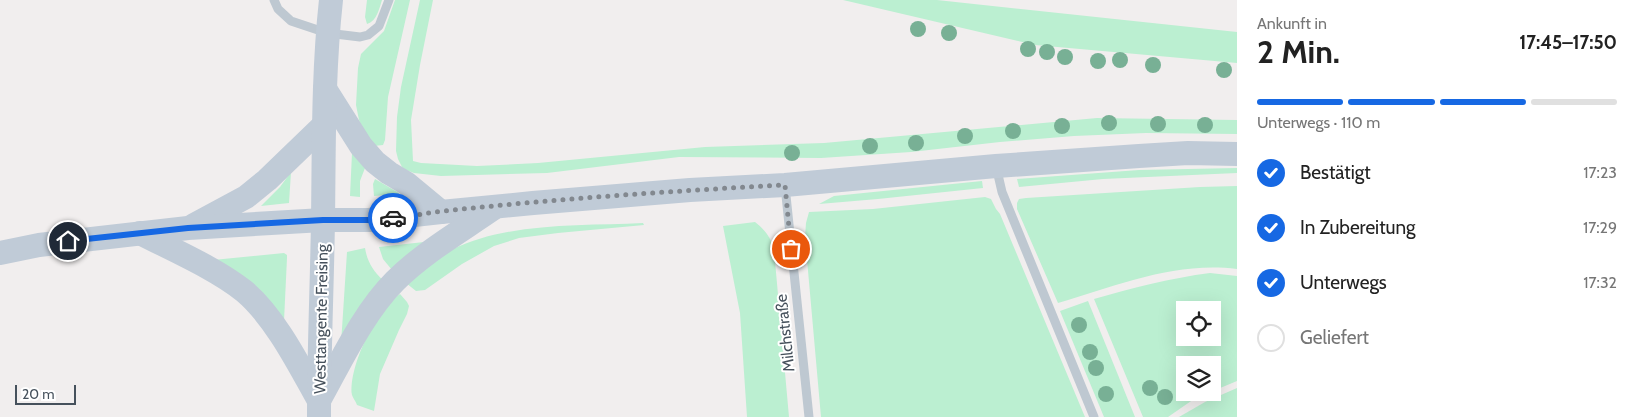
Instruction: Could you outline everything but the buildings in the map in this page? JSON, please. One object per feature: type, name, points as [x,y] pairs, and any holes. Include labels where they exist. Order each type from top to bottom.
[{"type":"main road","name":"Westtangente Freising","points":[[319,409],[323,126],[327,33],[331,0]]},
{"type":"main road","points":[[325,89],[361,146],[375,162],[441,212]]},
{"type":"main road","points":[[188,228],[246,197],[323,126]]},
{"type":"main road","points":[[0,253],[39,245],[188,228],[323,220],[369,220],[690,190],[785,185],[996,166],[1188,153],[1237,154]]},
{"type":"main road","points":[[319,409],[365,321],[394,281],[411,266],[496,207]]},
{"type":"main road","points":[[140,233],[222,276],[245,292],[270,321],[292,353],[319,409]]},
{"type":"lane","points":[[274,0],[278,9],[291,21],[327,33],[360,37],[368,35],[379,26],[389,0]]},
{"type":"lane","points":[[996,166],[1005,200],[1094,417]]},
{"type":"lane","name":"Milchstraße","points":[[785,185],[809,417]]},
{"type":"green space","points":[[367,0],[382,0],[379,11],[373,20],[367,24],[365,17]]},
{"type":"green space","points":[[395,0],[410,0],[388,97],[385,140],[383,145],[374,146],[367,139],[359,120],[356,105],[358,68],[361,54],[384,31]]},
{"type":"green space","points":[[420,0],[433,0],[411,120],[413,161],[421,163],[477,166],[538,163],[705,147],[824,143],[1097,118],[1237,120],[1237,134],[1146,133],[1074,136],[911,152],[821,158],[679,157],[547,173],[441,176],[414,173],[402,167],[398,159],[396,151],[397,117],[401,87]]},
{"type":"green space","points":[[843,0],[937,0],[1237,32],[1237,63],[1035,45]]},
{"type":"green space","points":[[352,153],[365,168],[360,181],[360,197],[350,196]]},
{"type":"green space","points":[[1237,168],[1237,173],[1103,179],[1019,187],[1017,179],[1139,170]]},
{"type":"green space","points":[[291,172],[289,203],[261,206],[280,187]]},
{"type":"green space","points":[[375,179],[399,194],[374,196],[373,184]]},
{"type":"green space","points":[[982,181],[983,188],[819,204],[834,196]]},
{"type":"green space","points":[[1237,186],[1237,269],[1214,267],[1168,272],[1058,303],[1017,209],[1019,199],[1026,198]]},
{"type":"green space","points":[[985,197],[991,199],[1000,214],[1085,417],[821,417],[805,237],[809,212],[873,209]]},
{"type":"green space","points":[[755,222],[767,234],[774,250],[789,417],[747,417],[740,313],[723,226]]},
{"type":"green space","points":[[643,223],[644,225],[519,238],[494,246],[462,264],[425,290],[416,291],[406,283],[453,249],[475,240],[498,234],[571,225]]},
{"type":"green space","points":[[424,242],[392,270],[383,259],[379,247]]},
{"type":"green space","points":[[365,248],[371,266],[383,280],[341,344],[347,252]]},
{"type":"green space","points":[[284,253],[287,255],[287,258],[284,321],[213,260]]},
{"type":"green space","points":[[1210,273],[1237,276],[1237,381],[1221,388],[1221,356],[1176,356],[1176,401],[1191,401],[1168,417],[1143,417],[1094,299],[1152,284]]},
{"type":"green space","points":[[400,294],[409,306],[380,374],[374,411],[357,405],[352,396],[355,369],[359,354],[374,325],[391,301]]},
{"type":"green space","points":[[1088,301],[1135,417],[1104,417],[1060,311]]},
{"type":"green space","points":[[1237,388],[1237,417],[1179,417],[1207,401],[1221,401],[1221,395]]},
{"type":"way so far","points":[[393,218],[568,200],[690,190],[785,185],[791,249]]},
{"type":"route","points":[[68,241],[188,228],[393,218]]}]
